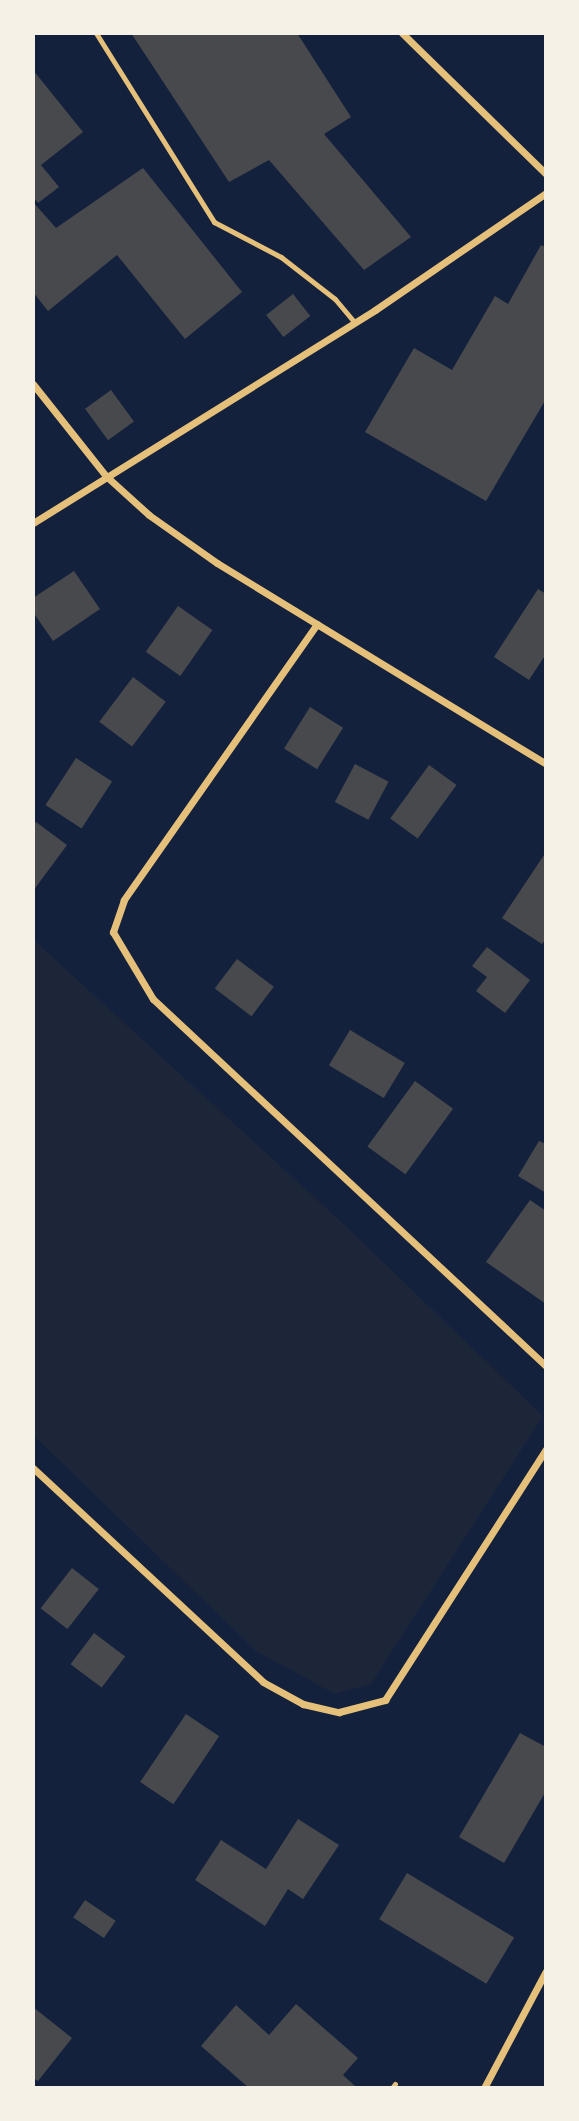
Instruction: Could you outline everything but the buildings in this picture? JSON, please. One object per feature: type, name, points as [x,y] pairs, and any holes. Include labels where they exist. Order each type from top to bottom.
[{"type":"street","points":[[402,33],[546,174]]},
{"type":"street","points":[[33,523],[355,323],[546,193]]},
{"type":"street","points":[[33,384],[106,476],[149,515],[216,563],[546,764]]},
{"type":"street","points":[[317,624],[124,900],[113,932],[153,999],[546,1366]]},
{"type":"street","points":[[33,1468],[263,1682],[303,1704],[339,1712],[386,1700],[546,1449]]},
{"type":"street","points":[[484,2088],[546,1971]]},
{"type":"lane","points":[[96,33],[214,222],[281,257],[335,299],[355,323]]},
{"type":"shaded area","points":[[33,939],[350,1230],[543,1416],[371,1684],[335,1694],[256,1651],[33,1435]]}]
